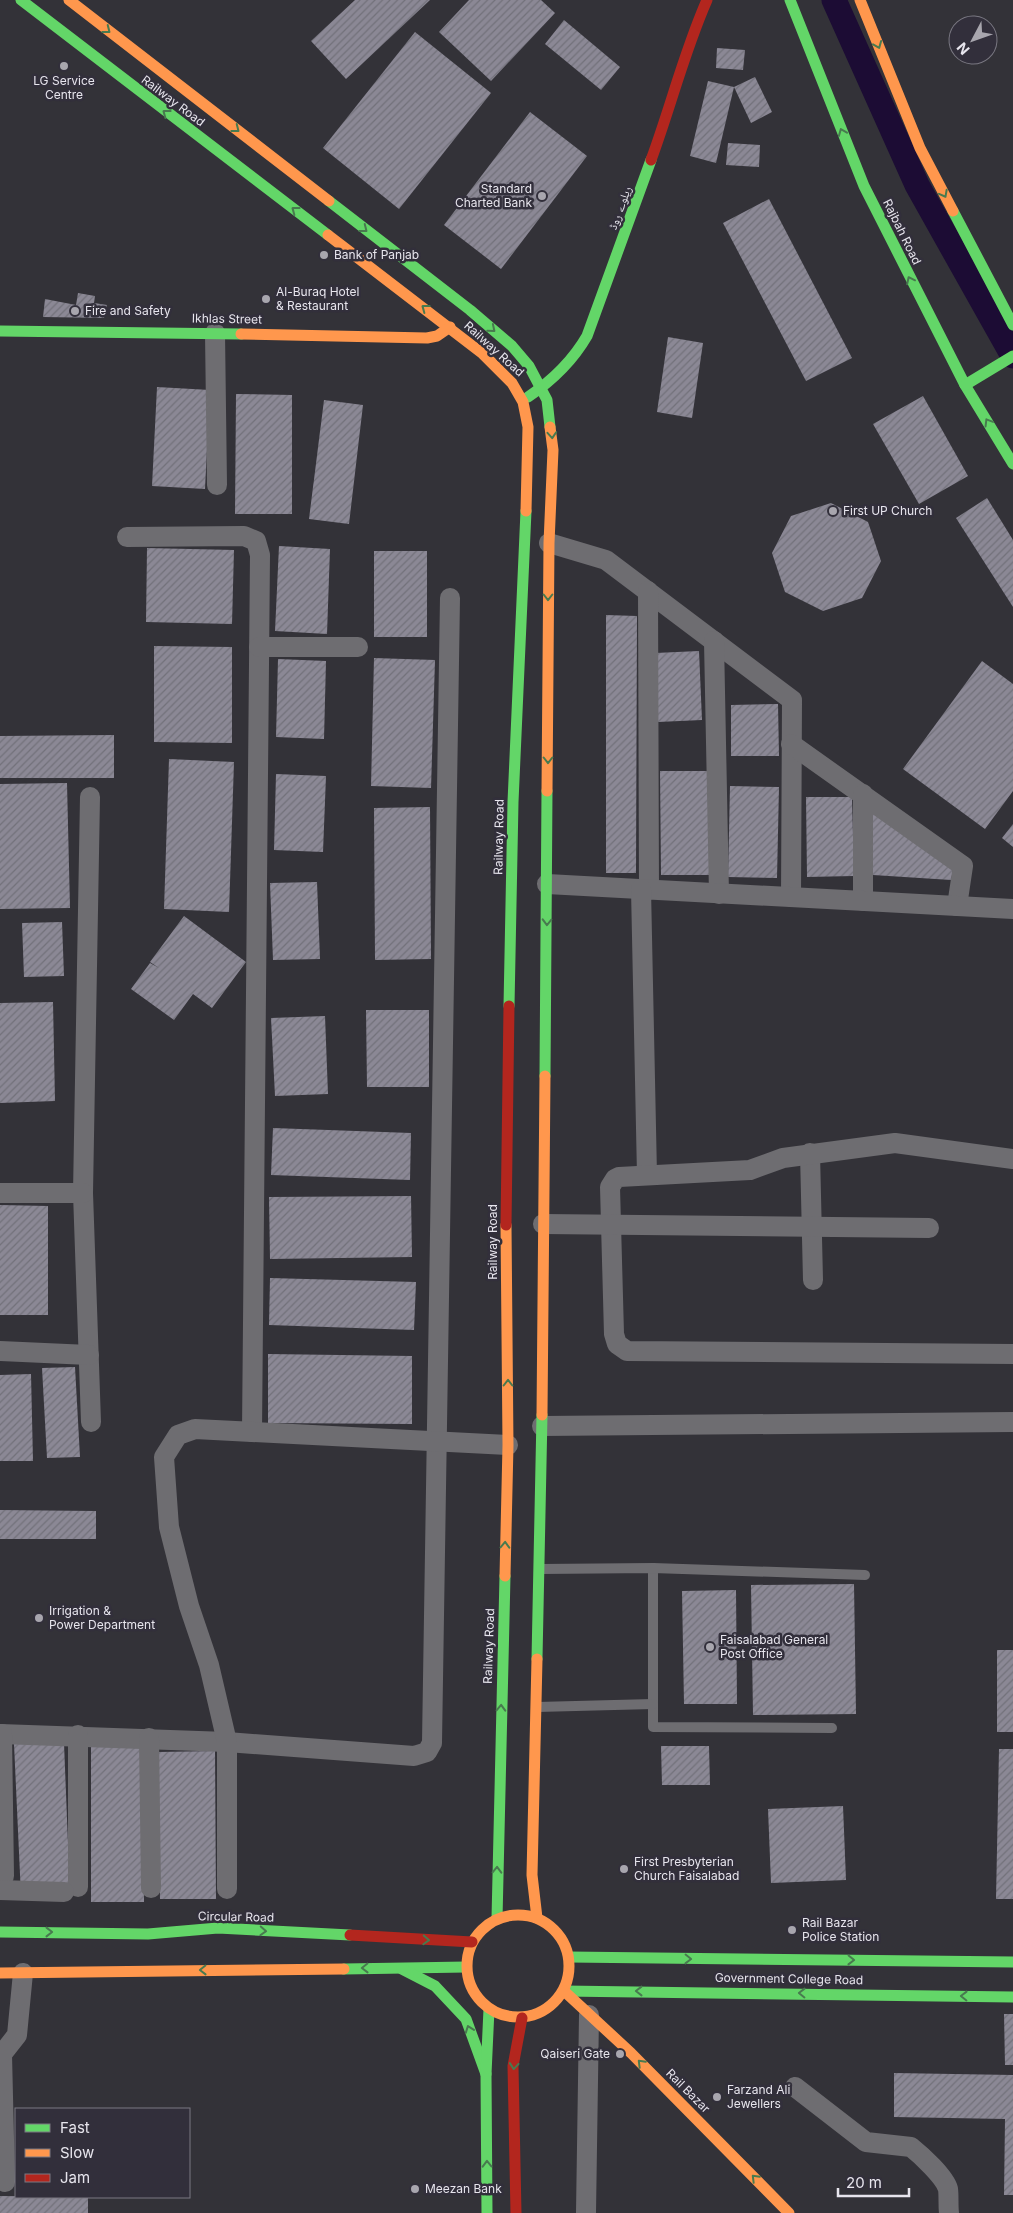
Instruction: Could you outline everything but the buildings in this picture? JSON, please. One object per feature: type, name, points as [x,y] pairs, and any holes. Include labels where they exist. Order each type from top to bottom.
[{"type":"main road","name":"Railway Road","points":[[21,0],[165,112],[450,327],[506,375],[517,388],[528,417],[529,443],[513,802],[506,1162],[508,1445],[497,1919]]},
{"type":"main road","name":"Railway Road","points":[[69,0],[470,310],[512,346],[528,366],[547,400],[551,419],[553,450],[548,543],[548,884],[542,1426],[532,1875],[537,1918]]},
{"type":"main road","name":"ریلوے روڈ","points":[[523,401],[567,368],[578,354],[595,318],[665,123],[688,44],[707,0]]},
{"type":"main road","name":"Rajbah Road","points":[[790,0],[864,186],[1013,464]]},
{"type":"main road","points":[[860,0],[920,148],[1013,325]]},
{"type":"main road","name":"Ikhlas Street","points":[[0,331],[215,332],[427,338],[437,336],[450,327]]},
{"type":"main road","points":[[970,382],[1013,356]]},
{"type":"main road","points":[[517,1914],[537,1918],[552,1927],[563,1941],[569,1957],[569,1975],[564,1991],[553,2005],[538,2014],[522,2018],[505,2016],[489,2009],[473,1990],[466,1967],[472,1942],[479,1932],[497,1919],[517,1914]]},
{"type":"main road","name":"Circular Road","points":[[0,1932],[148,1934],[218,1928],[472,1942]]},
{"type":"main road","name":"Government College Road","points":[[569,1957],[1013,1962]]},
{"type":"main road","points":[[0,1973],[466,1967]]},
{"type":"main road","points":[[398,1968],[435,1986],[466,2019],[486,2074]]},
{"type":"main road","name":"Government College Road","points":[[564,1991],[1013,1997]]},
{"type":"main road","name":"Rail Bazar","points":[[564,1991],[631,2053],[789,2213]]},
{"type":"main road","points":[[487,2213],[486,2074],[489,2009]]},
{"type":"main road","points":[[516,2213],[513,2066],[522,2018]]},
{"type":"street","points":[[215,332],[216,485]]},
{"type":"street","points":[[127,537],[244,536],[256,541],[260,556],[252,1432]]},
{"type":"street","points":[[548,543],[606,560],[792,700],[791,897]]},
{"type":"street","points":[[647,1175],[645,890],[648,591]]},
{"type":"street","points":[[78,1735],[71,1889],[2,1883],[1,1734],[78,1735],[227,1742],[414,1756],[427,1752],[432,1743],[450,598]]},
{"type":"street","points":[[714,642],[719,894]]},
{"type":"street","points":[[259,646],[358,647]]},
{"type":"street","points":[[792,744],[962,866],[957,906]]},
{"type":"street","points":[[863,794],[863,901]]},
{"type":"street","points":[[90,797],[83,1193],[91,1422]]},
{"type":"street","points":[[548,884],[1013,909]]},
{"type":"street","points":[[1013,1159],[895,1142],[783,1158],[750,1170],[619,1176],[610,1187],[614,1334],[617,1344],[627,1351],[1013,1354]]},
{"type":"street","points":[[810,1153],[813,1280]]},
{"type":"street","points":[[0,1193],[83,1193]]},
{"type":"street","points":[[543,1224],[929,1228]]},
{"type":"street","points":[[0,1351],[88,1355]]},
{"type":"street","points":[[542,1426],[1013,1422]]},
{"type":"street","points":[[227,1889],[227,1742],[209,1665],[189,1606],[169,1527],[164,1457],[178,1435],[195,1429],[508,1445]]},
{"type":"street","points":[[148,1738],[151,1888]]},
{"type":"street","points":[[5,2182],[2,2054],[17,2035],[23,1973]]},
{"type":"street","points":[[586,2213],[589,2015]]},
{"type":"street","points":[[796,2087],[866,2142],[911,2147],[944,2181],[948,2188],[949,2213]]},
{"type":"lane","points":[[539,1569],[653,1568],[865,1575]]},
{"type":"lane","points":[[653,1568],[653,1727],[832,1728]]},
{"type":"lane","points":[[536,1707],[653,1704]]},
{"type":"waterway","points":[[834,0],[917,185],[1013,356]]},
{"type":"traffic: fast","points":[[21,0],[328,235]]},
{"type":"traffic: fast","points":[[790,0],[864,186],[965,385],[1013,464]]},
{"type":"traffic: fast","points":[[528,397],[561,370],[587,336],[651,160]]},
{"type":"traffic: fast","points":[[329,201],[470,310],[512,346],[529,366],[547,400],[550,427]]},
{"type":"traffic: fast","points":[[953,211],[1013,325]]},
{"type":"traffic: fast","points":[[0,331],[241,334]]},
{"type":"traffic: fast","points":[[965,385],[1013,356]]},
{"type":"traffic: fast","points":[[509,1006],[513,802],[526,511]]},
{"type":"traffic: fast","points":[[545,1076],[547,791]]},
{"type":"traffic: fast","points":[[537,1659],[542,1415]]},
{"type":"traffic: fast","points":[[497,1919],[505,1576]]},
{"type":"traffic: fast","points":[[0,1932],[148,1934],[218,1928],[350,1935]]},
{"type":"traffic: fast","points":[[569,1957],[1013,1962]]},
{"type":"traffic: fast","points":[[344,1969],[466,1967]]},
{"type":"traffic: fast","points":[[402,1969],[435,1986],[466,2019],[486,2074]]},
{"type":"traffic: fast","points":[[564,1991],[1013,1997]]},
{"type":"traffic: fast","points":[[487,2213],[486,2074],[489,2009]]},
{"type":"traffic: slow","points":[[69,0],[329,201]]},
{"type":"traffic: slow","points":[[860,0],[920,148],[953,211]]},
{"type":"traffic: slow","points":[[328,235],[483,354],[512,383],[523,402],[528,427],[526,511]]},
{"type":"traffic: slow","points":[[241,334],[427,338],[437,336],[450,327]]},
{"type":"traffic: slow","points":[[547,791],[549,543],[553,450],[550,427]]},
{"type":"traffic: slow","points":[[542,1415],[545,1076]]},
{"type":"traffic: slow","points":[[505,1576],[508,1445],[506,1225]]},
{"type":"traffic: slow","points":[[537,1659],[532,1875],[537,1918]]},
{"type":"traffic: slow","points":[[518,1915],[528,1916],[547,1923],[561,1937],[568,1956],[569,1966],[568,1976],[561,1995],[547,2009],[528,2016],[518,2017],[508,2016],[489,2009],[475,1995],[468,1976],[467,1966],[468,1956],[475,1937],[489,1923],[508,1916],[518,1915]]},
{"type":"traffic: slow","points":[[0,1973],[344,1969]]},
{"type":"traffic: slow","points":[[564,1991],[631,2053],[789,2213]]},
{"type":"traffic: jam","points":[[651,160],[691,39],[707,0]]},
{"type":"traffic: jam","points":[[506,1225],[509,1006]]},
{"type":"traffic: jam","points":[[350,1935],[472,1942]]},
{"type":"traffic: jam","points":[[516,2213],[513,2066],[522,2018]]},
{"type":"place","name":"LG Service Centre","points":[[64,66]]},
{"type":"place","name":"Standard Charted Bank","points":[[542,196]]},
{"type":"place","name":"Bank of Panjab","points":[[324,255]]},
{"type":"place","name":"Al-Buraq Hotel & Restaurant","points":[[266,299]]},
{"type":"place","name":"Fire and Safety","points":[[75,311]]},
{"type":"place","name":"First UP Church","points":[[833,511]]},
{"type":"place","name":"Irrigation & Power Department","points":[[39,1618]]},
{"type":"place","name":"Faisalabad General Post Office","points":[[710,1647]]},
{"type":"place","name":"First Presbyterian Church Faisalabad","points":[[624,1869]]},
{"type":"place","name":"Rail Bazar Police Station","points":[[792,1930]]},
{"type":"place","name":"Qaiseri Gate","points":[[620,2054]]},
{"type":"place","name":"Farzand Ali Jewellers","points":[[717,2097]]},
{"type":"place","name":"Meezan Bank","points":[[415,2189]]}]
